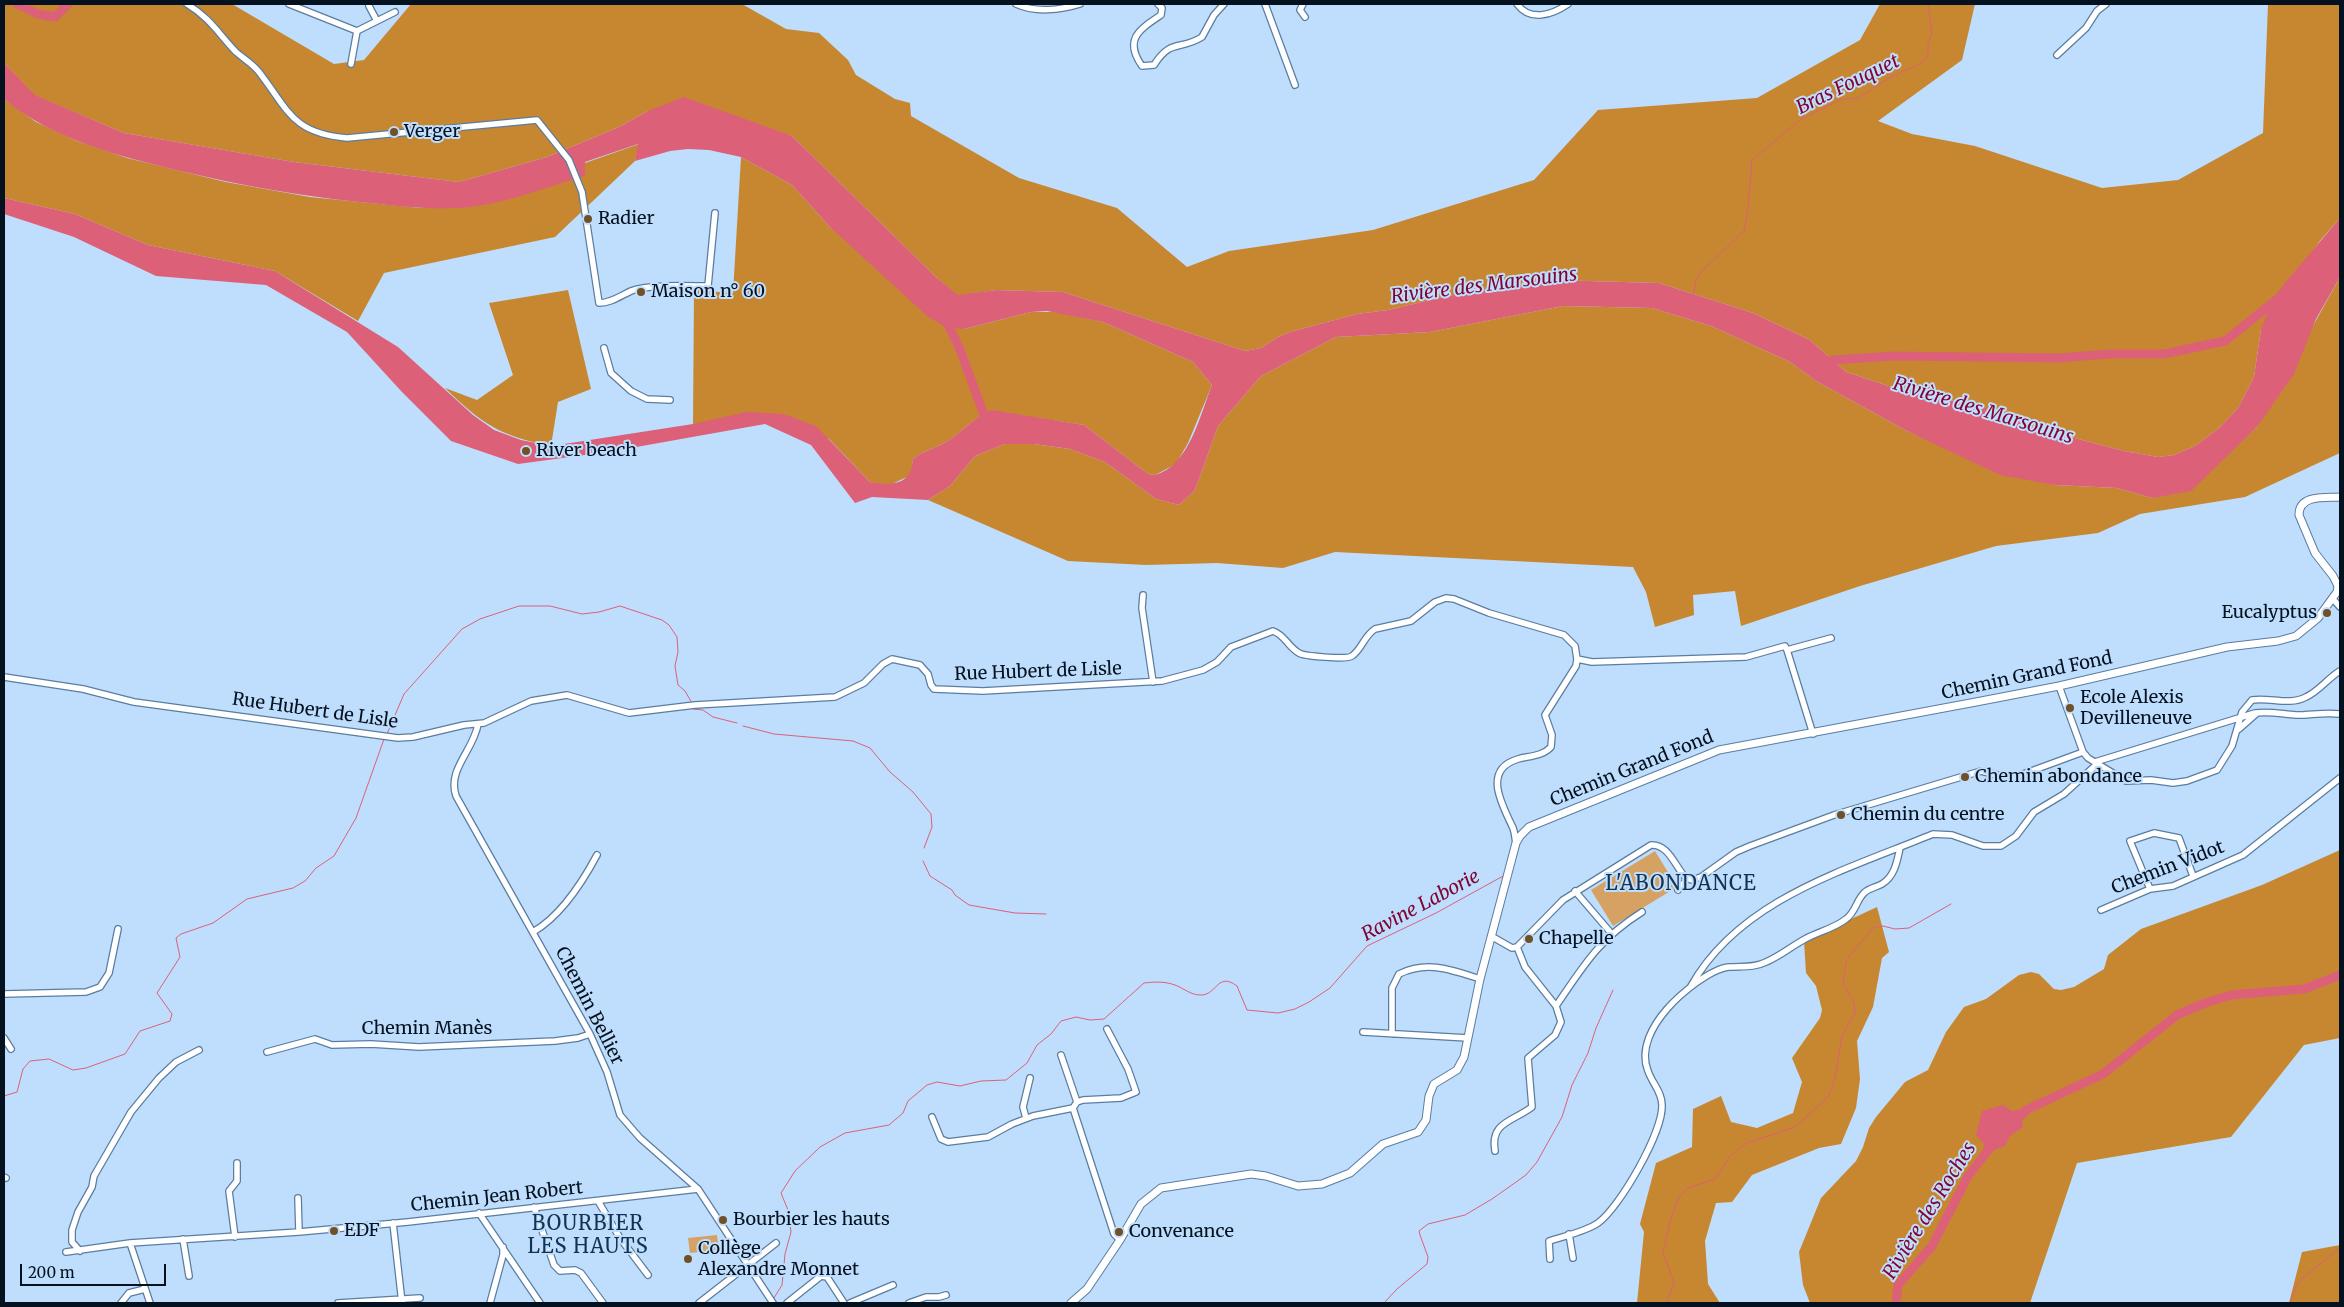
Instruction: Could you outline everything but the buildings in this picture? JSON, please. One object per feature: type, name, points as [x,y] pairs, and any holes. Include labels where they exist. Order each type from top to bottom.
[{"type":"street","points":[[187,4],[210,20],[236,52],[258,71],[292,118],[310,130],[326,136],[347,138],[537,120],[569,160],[582,192],[599,303],[624,296],[631,291],[678,285],[708,286],[715,213]]},
{"type":"street","points":[[288,4],[357,31],[395,12]]},
{"type":"street","points":[[1016,4],[1040,9],[1069,7],[1080,4]]},
{"type":"street","points":[[1158,4],[1162,8],[1161,15],[1138,31],[1135,36],[1135,50],[1139,62],[1146,67],[1154,65],[1166,49],[1202,37],[1214,15],[1224,4]]},
{"type":"street","points":[[1265,4],[1295,85]]},
{"type":"street","points":[[1303,4],[1300,10],[1305,17]]},
{"type":"street","points":[[1517,4],[1526,13],[1535,15],[1555,12],[1568,4]]},
{"type":"street","points":[[2057,55],[2086,28],[2098,11],[2106,4]]},
{"type":"street","points":[[369,6],[377,21]]},
{"type":"street","points":[[351,64],[357,31]]},
{"type":"street","points":[[604,348],[611,373],[630,391],[647,399],[670,400]]},
{"type":"street","points":[[2340,497],[2306,501],[2299,512],[2315,553],[2337,581],[2337,592],[2333,599],[2340,607]]},
{"type":"street","points":[[1143,595],[1142,608],[1152,682]]},
{"type":"street","name":"Rue Hubert de Lisle","points":[[4,677],[83,689],[134,702],[406,738],[464,725],[478,724],[531,701],[567,695],[629,713],[695,705],[835,697],[864,683],[883,664],[892,660],[920,665],[928,674],[932,688],[943,691],[983,691],[1152,682],[1203,670],[1217,662],[1231,647],[1273,631],[1283,635],[1291,648],[1301,655],[1348,658],[1355,653],[1370,633],[1375,630],[1400,626],[1411,621],[1435,602],[1446,598],[1564,635],[1575,646],[1577,659]]},
{"type":"street","name":"Chemin Grand Fond","points":[[1071,1303],[1087,1289],[1120,1240],[1141,1204],[1161,1188],[1251,1174],[1266,1176],[1298,1186],[1312,1186],[1332,1181],[1345,1175],[1377,1147],[1418,1132],[1426,1120],[1429,1096],[1434,1084],[1460,1067],[1480,979],[1516,843],[1529,827],[1712,752],[1731,747],[1813,734],[2059,686],[2227,647],[2289,638],[2310,627],[2333,599]]},
{"type":"street","points":[[1787,650],[1831,638]]},
{"type":"street","points":[[1516,843],[1514,833],[1498,796],[1498,779],[1508,764],[1539,754],[1551,747],[1552,735],[1546,720],[1546,712],[1576,666],[1577,659],[1592,662],[1740,657],[1785,646],[1813,734]]},
{"type":"street","points":[[2059,686],[2083,752],[2096,763],[2126,781],[2151,780],[2173,783],[2187,781],[2217,770],[2232,746],[2246,704],[2261,698],[2287,701],[2305,698],[2340,671]]},
{"type":"street","points":[[2237,731],[2248,719],[2259,712]]},
{"type":"street","points":[[1690,988],[1711,954],[1761,912],[1785,896],[1933,834],[1944,833],[1983,846],[2001,846],[2016,836],[2034,812],[2064,794],[2096,763],[2259,712],[2294,715],[2329,712],[2340,714]]},
{"type":"street","name":"Chemin Bellier","points":[[478,724],[474,739],[454,776],[454,790],[590,1034],[607,1072],[620,1115],[640,1138],[698,1190],[772,1303]]},
{"type":"street","points":[[1491,936],[1512,948],[1518,948],[1563,900],[1651,845],[1657,845],[1665,850],[1687,879],[1692,880],[1701,877],[1736,852],[1840,813],[1981,771],[2005,777],[2015,777],[2083,752]]},
{"type":"street","name":"Chemin Vidot","points":[[2101,910],[2150,889],[2167,888],[2243,855],[2340,778]]},
{"type":"street","points":[[2150,889],[2130,841],[2154,833],[2179,838],[2193,876]]},
{"type":"street","points":[[1550,1259],[1548,1241],[1597,1224],[1615,1207],[1632,1180],[1660,1124],[1661,1095],[1648,1071],[1645,1054],[1649,1037],[1668,1008],[1690,988],[1716,971],[1728,967],[1752,967],[1767,962],[1806,938],[1845,921],[1856,911],[1861,897],[1866,891],[1883,883],[1890,876],[1896,867],[1900,848]]},
{"type":"street","points":[[533,932],[550,920],[571,895],[587,874],[597,855]]},
{"type":"street","points":[[1678,890],[1687,879]]},
{"type":"street","points":[[1575,891],[1611,933]]},
{"type":"street","points":[[1556,1006],[1595,950],[1611,933],[1642,912]]},
{"type":"street","points":[[4,994],[86,992],[100,987],[109,973],[118,929]]},
{"type":"street","points":[[1495,1151],[1493,1138],[1499,1127],[1532,1107],[1528,1058],[1558,1031],[1561,1022],[1556,1006],[1525,967],[1518,948]]},
{"type":"street","points":[[1392,1034],[1392,988],[1399,974],[1418,966],[1430,965],[1480,979]]},
{"type":"street","points":[[1077,1102],[1121,1098],[1136,1092],[1128,1069],[1107,1029]]},
{"type":"street","points":[[1362,1032],[1468,1038]]},
{"type":"street","name":"Chemin Manès","points":[[267,1052],[315,1039],[332,1045],[371,1044],[419,1047],[555,1041],[578,1038],[590,1034]]},
{"type":"street","points":[[4,1038],[11,1049]]},
{"type":"street","points":[[80,1251],[72,1242],[72,1230],[101,1163],[131,1112],[159,1078],[176,1062],[199,1050]]},
{"type":"street","points":[[1060,1055],[1077,1102]]},
{"type":"street","points":[[1026,1118],[1023,1107],[1030,1078]]},
{"type":"street","points":[[1073,1108],[1077,1102]]},
{"type":"street","points":[[1073,1108],[1114,1234],[1120,1240]]},
{"type":"street","points":[[932,1118],[941,1139],[948,1142],[991,1136],[1026,1118],[1061,1109],[1073,1108]]},
{"type":"street","points":[[235,1237],[229,1191],[237,1181],[237,1164]]},
{"type":"street","name":"Chemin Jean Robert","points":[[66,1252],[130,1243],[235,1237],[393,1223],[698,1190]]},
{"type":"street","points":[[298,1198],[299,1232]]},
{"type":"street","points":[[598,1201],[620,1238],[648,1275]]},
{"type":"street","points":[[534,1207],[554,1265],[560,1271],[575,1270],[581,1273],[603,1303]]},
{"type":"street","points":[[479,1213],[540,1303]]},
{"type":"street","points":[[393,1223],[402,1301]]},
{"type":"street","points":[[1569,1234],[1573,1258]]},
{"type":"street","points":[[184,1239],[189,1276]]},
{"type":"street","points":[[130,1243],[150,1303]]},
{"type":"street","points":[[698,1303],[776,1243]]},
{"type":"street","points":[[490,1303],[503,1255],[503,1246]]},
{"type":"street","points":[[787,1303],[820,1276],[827,1277],[844,1303]]},
{"type":"street","points":[[850,1303],[893,1286]]},
{"type":"street","points":[[121,1303],[129,1293],[145,1289]]},
{"type":"street","points":[[909,1303],[926,1297],[940,1298],[946,1295]]},
{"type":"street","points":[[338,1303],[402,1301],[420,1298]]},
{"type":"shaded area","points":[[4,4],[232,4],[334,64],[364,60],[411,4],[742,4],[786,29],[819,33],[848,60],[856,75],[895,99],[910,103],[911,116],[1019,178],[1117,208],[1187,267],[1229,251],[1373,230],[1534,180],[1598,110],[1757,98],[1860,40],[1880,4],[1975,4],[1962,60],[1878,121],[1912,134],[1975,146],[2102,188],[2178,180],[2263,133],[2268,4],[2340,4],[2340,218],[2319,242],[2261,329],[2254,377],[2238,408],[2219,428],[2195,446],[2174,455],[2158,457],[2124,451],[2033,427],[2008,415],[1952,400],[1913,394],[1846,372],[1810,340],[1753,313],[1659,283],[1553,280],[1447,296],[1388,310],[1357,314],[1290,332],[1261,348],[1245,351],[1063,292],[996,290],[958,296],[937,278],[792,136],[648,111],[619,127],[547,157],[459,182],[294,162],[124,133],[34,95],[4,63]]},
{"type":"shaded area","points":[[4,99],[36,122],[77,141],[127,158],[226,182],[310,197],[421,208],[457,208],[639,144],[635,161],[555,237],[384,273],[358,321],[275,271],[148,245],[75,214],[4,198]]},
{"type":"shaded area","points":[[741,157],[792,185],[830,227],[964,329],[1031,312],[1057,312],[1103,322],[1193,362],[1212,385],[1188,443],[1176,464],[1155,475],[1148,474],[1084,425],[992,411],[974,420],[945,443],[921,453],[913,459],[912,470],[909,476],[892,484],[883,485],[870,482],[829,439],[784,414],[693,424],[694,290],[733,293]]},
{"type":"shaded area","points":[[2340,277],[2340,453],[2245,497],[2140,514],[2098,533],[1996,546],[1860,586],[1741,626],[1735,591],[1693,595],[1694,615],[1655,627],[1646,592],[1633,567],[1335,552],[1283,568],[1217,563],[1146,565],[1068,561],[928,500],[950,486],[975,456],[1005,444],[1034,444],[1070,449],[1105,462],[1156,499],[1179,505],[1195,490],[1218,426],[1261,376],[1336,337],[1430,332],[1563,306],[1652,308],[1711,326],[1790,362],[1816,381],[1907,431],[1945,448],[2055,485],[2117,488],[2152,498],[2229,452],[2257,427]]},
{"type":"shaded area","points":[[568,290],[591,389],[558,402],[551,446],[518,438],[493,427],[481,420],[445,388],[477,400],[513,375],[489,303]]},
{"type":"shaded area","points":[[2340,850],[2340,1038],[2304,1045],[2231,1137],[2077,1163],[2030,1303],[1810,1303],[1803,1285],[1799,1252],[1821,1198],[1856,1161],[1869,1128],[1905,1082],[1928,1070],[1946,1032],[1964,1007],[1986,999],[2019,975],[2031,972],[2039,974],[2054,989],[2061,990],[2074,987],[2104,969],[2108,955],[2141,929],[2262,885]]},
{"type":"shaded area","points":[[1655,851],[1677,887],[1613,926],[1591,890]]},
{"type":"shaded area","points":[[1877,907],[1889,952],[1882,958],[1873,1007],[1857,1041],[1860,1079],[1856,1108],[1841,1144],[1819,1148],[1752,1175],[1732,1202],[1716,1203],[1705,1241],[1708,1284],[1720,1303],[1637,1303],[1644,1232],[1640,1224],[1656,1163],[1692,1147],[1693,1109],[1721,1096],[1731,1122],[1757,1128],[1793,1113],[1802,1082],[1792,1058],[1820,1018],[1822,1010],[1816,986],[1806,973],[1804,941]]},
{"type":"shaded area","points":[[717,1235],[719,1250],[690,1253],[688,1238]]},
{"type":"shaded area","points":[[2340,1245],[2340,1303],[2289,1303],[2302,1252]]},
{"type":"water","name":"Rivière des Marsouins","points":[[4,63],[35,95],[124,133],[294,162],[459,182],[547,157],[619,127],[648,111],[684,97],[792,136],[937,278],[958,295],[996,290],[1063,292],[1245,351],[1261,348],[1290,332],[1357,314],[1388,310],[1447,296],[1553,280],[1659,283],[1753,313],[1810,340],[1846,372],[1913,394],[1975,404],[2033,427],[2124,451],[2158,457],[2174,455],[2195,446],[2219,428],[2238,408],[2254,377],[2261,329],[2272,300],[2340,218],[2340,277],[2316,319],[2294,374],[2257,427],[2191,491],[2152,498],[2117,488],[2055,485],[2000,475],[1907,431],[1816,381],[1790,362],[1711,326],[1652,308],[1563,306],[1430,332],[1336,337],[1261,376],[1218,426],[1195,490],[1179,505],[1156,499],[1105,462],[1070,449],[1034,444],[1005,444],[975,456],[950,486],[928,500],[872,497],[855,503],[811,445],[765,424],[614,451],[518,464],[451,441],[402,392],[347,332],[266,285],[156,276],[74,237],[4,214],[4,198],[75,214],[148,245],[275,271],[398,347],[473,415],[494,430],[521,440],[551,446],[693,424],[746,412],[784,414],[816,426],[870,482],[886,484],[905,479],[912,468],[913,459],[945,443],[974,420],[992,410],[1084,425],[1148,474],[1155,475],[1167,470],[1185,450],[1198,424],[1212,385],[1193,362],[1103,322],[1047,311],[1031,312],[964,329],[945,327],[927,316],[830,227],[792,185],[741,157],[709,150],[688,149],[670,151],[635,161],[638,144],[585,162],[585,176],[490,204],[473,207],[432,208],[337,200],[270,190],[180,171],[110,152],[65,136],[23,113],[4,99]]},
{"type":"water","points":[[2003,1105],[2012,1111],[2022,1109],[2025,1114],[2022,1122],[2023,1127],[2010,1136],[2005,1146],[1988,1152],[1983,1149],[1984,1144],[1976,1135],[1982,1111]]},
{"type":"waterway","points":[[17,4],[38,14],[55,17],[68,4]]},
{"type":"waterway","name":"Bras Fouquet","points":[[1693,296],[1696,281],[1701,272],[1744,231],[1748,209],[1752,160],[1800,120],[1839,100],[1858,98],[1889,78],[1923,62],[1928,55],[1928,43],[1932,33],[1928,4]]},
{"type":"waterway","points":[[1822,363],[1833,360],[1895,356],[2059,358],[2108,354],[2164,354],[2225,341],[2281,296]]},
{"type":"waterway","points":[[944,317],[959,347],[987,423]]},
{"type":"waterway","points":[[387,734],[404,694],[462,629],[480,619],[519,606],[550,606],[582,614],[599,612],[620,606],[662,620],[669,625],[677,637],[678,652],[675,666],[678,685],[685,691],[692,703]]},
{"type":"waterway","points":[[692,707],[693,709],[703,710],[713,717],[737,723]]},
{"type":"waterway","points":[[743,726],[774,734],[853,741],[870,748],[890,772],[913,792],[931,814],[932,827],[924,848]]},
{"type":"waterway","points":[[4,1096],[17,1092],[23,1069],[30,1061],[49,1059],[73,1070],[86,1068],[125,1054],[140,1031],[170,1021],[172,1014],[157,993],[180,957],[176,938],[181,934],[213,923],[247,899],[293,888],[305,881],[316,868],[334,856],[356,818],[384,739]]},
{"type":"waterway","points":[[923,861],[930,876],[952,890],[955,895],[969,905],[1015,913],[1046,914]]},
{"type":"waterway","name":"Ravine Laborie","points":[[774,1298],[782,1285],[785,1254],[791,1232],[788,1210],[781,1193],[795,1171],[820,1147],[845,1133],[889,1125],[903,1113],[908,1101],[927,1085],[937,1082],[960,1086],[981,1081],[1006,1080],[1027,1063],[1037,1045],[1051,1034],[1061,1021],[1076,1017],[1090,1020],[1104,1019],[1144,983],[1167,983],[1200,995],[1210,992],[1225,981],[1237,986],[1247,1010],[1278,1013],[1295,1009],[1330,988],[1367,946],[1436,913],[1505,875]]},
{"type":"waterway","points":[[1667,1303],[1674,1283],[1663,1252],[1671,1218],[1679,1197],[1688,1188],[1715,1179],[1730,1156],[1747,1143],[1795,1127],[1829,1095],[1835,1078],[1842,1036],[1855,1013],[1854,1003],[1843,983],[1846,962],[1850,955],[1873,928],[1883,926],[1895,929],[1909,928],[1951,904]]},
{"type":"waterway","name":"Rivière des Roches","points":[[2017,1119],[2026,1110],[2103,1074],[2177,1015],[2205,1003],[2231,995],[2304,989],[2340,975]]},
{"type":"waterway","points":[[1384,1303],[1397,1289],[1427,1264],[1428,1257],[1419,1231],[1428,1224],[1465,1215],[1526,1175],[1537,1162],[1562,1117],[1572,1085],[1588,1053],[1596,1028],[1613,990]]},
{"type":"waterway","name":"Rivière des Roches","points":[[1896,1303],[1898,1285],[1932,1246],[1968,1176],[1994,1143]]},
{"type":"waterway","points":[[2290,1303],[2296,1286],[2305,1276],[2340,1248]]},
{"type":"place","name":"Verger","points":[[394,132]]},
{"type":"place","name":"Radier","points":[[588,219]]},
{"type":"place","name":"Maison n° 60","points":[[641,292]]},
{"type":"place","name":"River beach","points":[[526,451]]},
{"type":"place","name":"Eucalyptus","points":[[2327,613]]},
{"type":"place","name":"Ecole Alexis Devilleneuve","points":[[2070,708]]},
{"type":"place","name":"Chemin abondance","points":[[1965,777]]},
{"type":"place","name":"Chemin du centre","points":[[1841,815]]},
{"type":"place","name":"Chapelle","points":[[1529,939]]},
{"type":"place","name":"Bourbier les hauts","points":[[723,1220]]},
{"type":"place","name":"EDF","points":[[334,1231]]},
{"type":"place","name":"Convenance","points":[[1119,1232]]},
{"type":"place","name":"Collège Alexandre Monnet","points":[[688,1259]]},
{"type":"district","name":"L'ABONDANCE","points":[[1681,884]]},
{"type":"district","name":"BOURBIER LES HAUTS","points":[[588,1236]]}]
